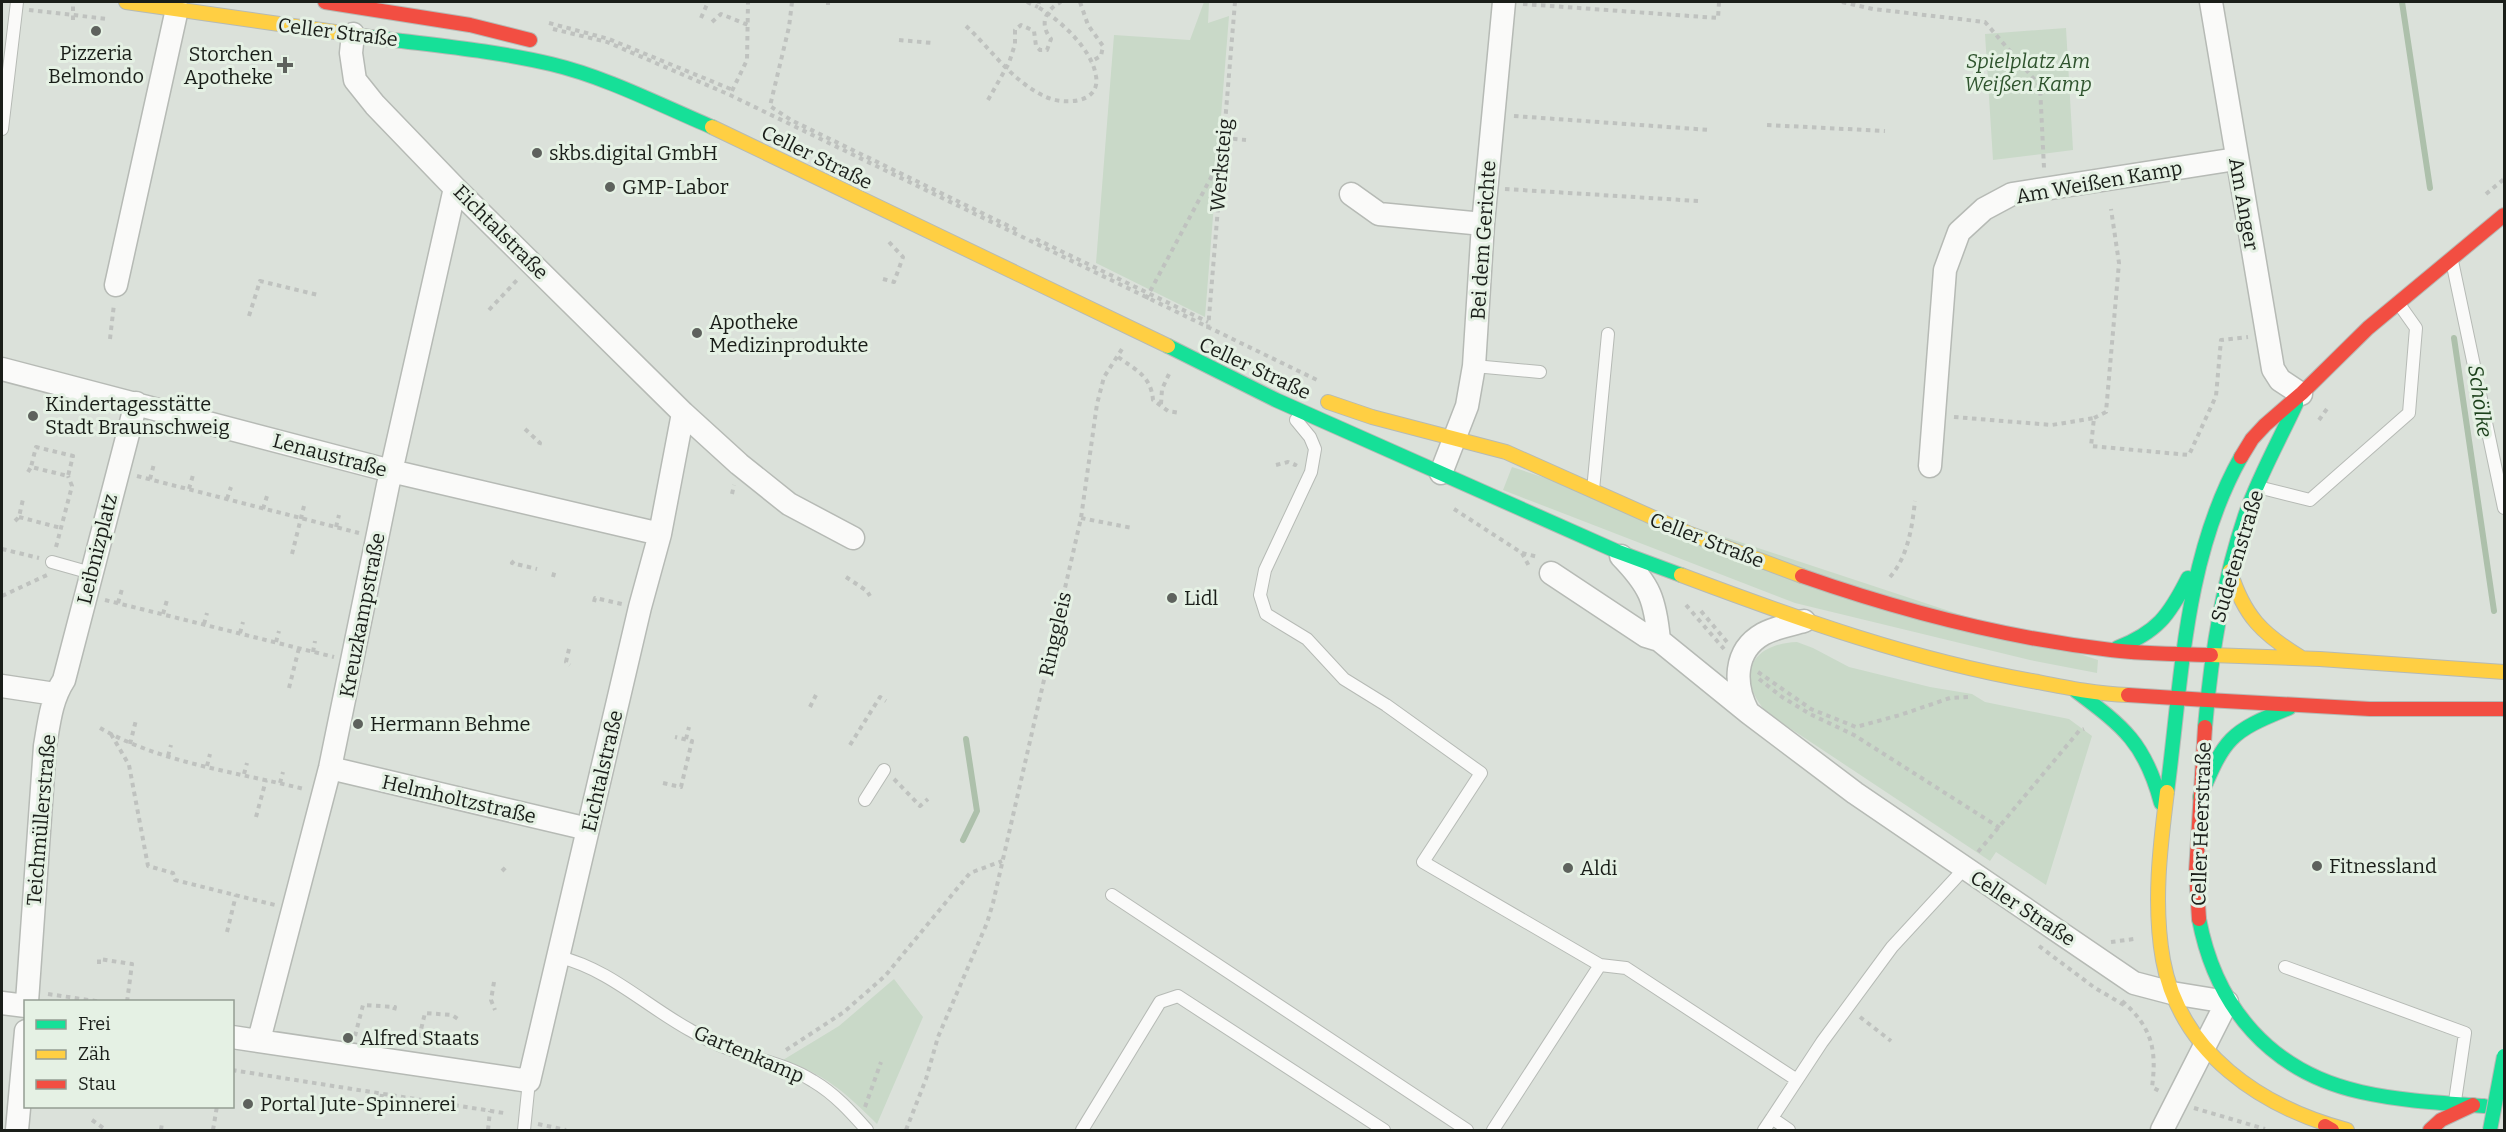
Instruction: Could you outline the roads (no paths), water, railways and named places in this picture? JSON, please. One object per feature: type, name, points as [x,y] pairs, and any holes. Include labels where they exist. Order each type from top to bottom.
[{"type":"main road","name":"Celler Straße","points":[[126,2],[177,9],[212,8],[249,20],[518,57],[568,68],[626,89],[774,156],[1120,322],[1276,400],[1616,551],[1803,621],[1939,662],[2075,690],[2180,697],[2198,708],[2296,705]]},
{"type":"main road","points":[[249,20],[252,2]]},
{"type":"main road","name":"Celler Straße","points":[[324,2],[470,24],[542,43]]},
{"type":"main road","points":[[353,34],[357,6]]},
{"type":"main road","name":"Sudetenstraße","points":[[2180,664],[2202,553],[2210,526],[2246,447],[2267,420],[2301,394],[2368,328],[2504,218]]},
{"type":"main road","name":"Sudetenstraße","points":[[2211,655],[2218,612],[2245,517],[2257,486],[2301,394]]},
{"type":"main road","name":"Celler Straße","points":[[1317,397],[1372,417],[1457,436],[1508,452],[1730,550],[1813,580],[1910,609],[1991,628],[2180,664],[2211,655],[2302,658],[2505,672]]},
{"type":"main road","points":[[2172,755],[2198,708],[2226,678],[2211,655],[2202,631],[2202,553]]},
{"type":"main road","points":[[2110,650],[2147,636],[2162,622],[2170,613],[2202,553]]},
{"type":"main road","points":[[2230,571],[2235,589],[2247,615],[2264,633],[2302,658]]},
{"type":"main road","points":[[2198,708],[2180,697],[2180,664],[2218,612]]},
{"type":"main road","points":[[2110,650],[2141,665]]},
{"type":"main road","name":"Celler Heerstraße","points":[[2211,655],[2198,708],[2200,797],[2197,913],[2210,961],[2227,1002],[2261,1041],[2290,1063],[2324,1082],[2365,1094],[2399,1099],[2505,1108]]},
{"type":"main road","points":[[2264,670],[2302,658]]},
{"type":"main road","name":"Celler Heerstraße","points":[[2180,664],[2180,697],[2165,817],[2159,922],[2162,954],[2172,993],[2185,1019],[2205,1046],[2223,1067],[2254,1093],[2284,1110],[2328,1128],[2347,1131]]},
{"type":"main road","points":[[2075,690],[2105,688],[2138,681]]},
{"type":"main road","points":[[2247,689],[2296,705],[2370,709],[2505,709]]},
{"type":"main road","points":[[2075,690],[2132,736],[2144,753],[2155,776],[2165,817]]},
{"type":"main road","points":[[2200,797],[2219,750],[2228,739],[2247,725],[2296,705]]},
{"type":"main road","points":[[2198,708],[2200,797]]},
{"type":"main road","points":[[2490,1131],[2505,1056]]},
{"type":"main road","points":[[2430,1131],[2441,1120],[2473,1105]]},
{"type":"street","name":"Bei dem Gerichte","points":[[1441,473],[1467,406],[1474,366],[1483,224],[1510,2]]},
{"type":"street","name":"Am Anger","points":[[2211,2],[2273,369],[2280,380],[2301,394]]},
{"type":"street","points":[[116,285],[177,9]]},
{"type":"street","name":"Eichtalstraße","points":[[353,34],[351,53],[355,80],[375,105],[455,188],[683,413],[739,464],[789,504],[853,538]]},
{"type":"street","name":"Am Weißen Kamp","points":[[1930,466],[1945,270],[1959,232],[1984,209],[2012,195],[2236,159]]},
{"type":"street","name":"Kreuzkampstraße","points":[[260,1040],[330,768],[391,471],[455,188]]},
{"type":"street","points":[[1351,194],[1379,214],[1483,224]]},
{"type":"street","name":"Lenaustraße","points":[[2,369],[391,471],[660,534]]},
{"type":"street","name":"Leibnizplatz","points":[[55,694],[64,680],[136,403]]},
{"type":"street","name":"Eichtalstraße","points":[[529,1082],[660,534],[683,413]]},
{"type":"street","name":"Celler Straße","points":[[1616,551],[1641,577],[1656,610],[1659,640]]},
{"type":"street","name":"Celler Straße","points":[[1551,573],[1646,636],[1659,640],[1749,713],[1855,793],[2134,983],[2172,993],[2227,1002]]},
{"type":"street","points":[[1749,713],[1740,697],[1737,683],[1741,663],[1749,646],[1761,635],[1803,621]]},
{"type":"street","points":[[2,686],[55,694]]},
{"type":"street","name":"Teichmüllerstraße","points":[[31,1000],[45,746],[55,694]]},
{"type":"street","name":"Helmholtzstraße","points":[[330,768],[588,829]]},
{"type":"street","points":[[2,1003],[24,1001]]},
{"type":"street","points":[[2162,1131],[2227,1002]]},
{"type":"street","points":[[234,1037],[529,1082]]},
{"type":"street","points":[[17,1131],[24,1053]]},
{"type":"lane","points":[[2,129],[17,2]]},
{"type":"lane","points":[[2451,260],[2505,508]]},
{"type":"lane","points":[[2257,486],[2310,500],[2409,413],[2416,328],[2398,303]]},
{"type":"lane","points":[[1592,491],[1608,334]]},
{"type":"lane","points":[[1474,366],[1540,372]]},
{"type":"lane","points":[[1276,400],[1310,437],[1315,449],[1311,472],[1265,570],[1260,595],[1266,614],[1307,639],[1344,679],[1386,705],[1482,773],[1422,862],[1600,965],[1626,968],[1797,1080]]},
{"type":"lane","points":[[52,562],[91,573]]},
{"type":"lane","points":[[865,800],[889,774]]},
{"type":"lane","points":[[1764,1131],[1848,1006],[1892,947],[1964,869]]},
{"type":"lane","points":[[1112,895],[1467,1131]]},
{"type":"lane","name":"Gartenkamp","points":[[559,957],[574,960],[602,973],[689,1030],[730,1050],[792,1069],[814,1081],[842,1102],[863,1126]]},
{"type":"lane","points":[[1493,1131],[1600,965]]},
{"type":"lane","points":[[2285,967],[2465,1033],[2455,1103]]},
{"type":"lane","points":[[1082,1131],[1160,1002],[1178,996],[1384,1131]]},
{"type":"lane","name":"Eichtalstraße","points":[[525,1126],[529,1082]]},
{"type":"lane","points":[[1772,1118],[1789,1131]]},
{"type":"waterway","name":"Schölke","points":[[2402,2],[2430,188]]},
{"type":"waterway","name":"Schölke","points":[[2454,338],[2494,611]]},
{"type":"waterway","points":[[963,840],[977,811],[966,739]]},
{"type":"place","name":"Pizzeria Belmondo","points":[[96,31]]},
{"type":"place","name":"Storchen Apotheke","points":[[285,65]]},
{"type":"place","name":"skbs.digital GmbH","points":[[537,153]]},
{"type":"place","name":"GMP-Labor","points":[[610,187]]},
{"type":"place","name":"Apotheke Medizinprodukte","points":[[697,333]]},
{"type":"place","name":"Kindertagesstätte Stadt Braunschweig","points":[[33,416]]},
{"type":"place","name":"Lidl","points":[[1172,598]]},
{"type":"place","name":"Hermann Behme","points":[[358,724]]},
{"type":"place","name":"Fitnessland","points":[[2317,866]]},
{"type":"place","name":"Aldi","points":[[1568,868]]},
{"type":"place","name":"Alfred Staats","points":[[348,1038]]},
{"type":"place","name":"Portal Jute-Spinnerei","points":[[248,1104]]},
{"type":"park label","name":"Spielplatz Am Weißen Kamp","points":[[2028,72]]}]
